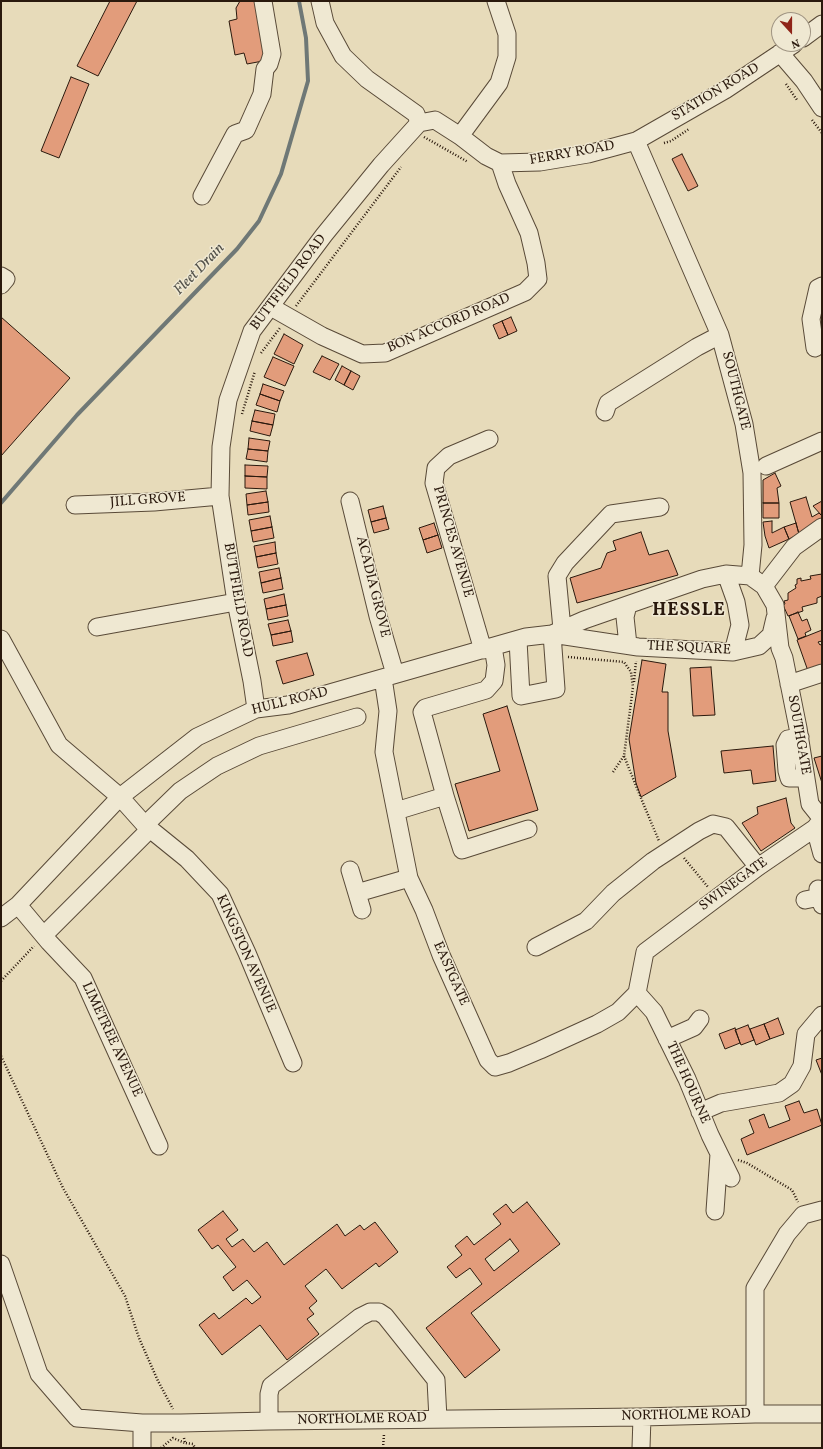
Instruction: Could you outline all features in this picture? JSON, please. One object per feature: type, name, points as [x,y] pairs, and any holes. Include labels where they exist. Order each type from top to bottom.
[{"type":"street","points":[[202,196],[235,134],[246,130],[262,94],[265,69],[269,64],[272,54],[263,1]]},
{"type":"street","points":[[320,1],[325,23],[343,56],[367,79],[416,114],[421,130],[435,120],[460,136],[486,156],[500,163]]},
{"type":"street","points":[[460,136],[499,83],[507,57],[507,34],[496,1]]},
{"type":"street","points":[[811,32],[822,24]]},
{"type":"street","name":"STATION ROAD","points":[[636,141],[725,90],[782,52]]},
{"type":"street","points":[[789,52],[804,81],[815,111]]},
{"type":"street","name":"BUTTFIELD ROAD","points":[[256,709],[252,681],[236,602],[220,496],[221,447],[228,400],[252,331],[324,235],[381,165],[421,130]]},
{"type":"street","name":"FERRY ROAD","points":[[500,163],[540,162],[588,154],[636,141]]},
{"type":"street","name":"SOUTHGATE","points":[[636,141],[720,335],[744,424],[752,473],[753,545],[750,576],[764,586],[775,605],[780,648],[784,658],[800,737],[810,804],[820,822]]},
{"type":"street","name":"BON ACCORD ROAD","points":[[271,307],[322,336],[362,354],[385,353],[525,292],[538,279],[536,263],[529,233],[507,184],[500,163]]},
{"type":"street","points":[[1,276],[6,279],[1,286]]},
{"type":"street","points":[[815,348],[811,319],[818,288],[822,286]]},
{"type":"street","points":[[605,412],[608,403],[697,347],[720,335]]},
{"type":"street","name":"PRINCES AVENUE","points":[[445,796],[422,712],[425,708],[486,690],[494,681],[496,665],[488,648],[434,483],[436,468],[449,456],[488,439]]},
{"type":"street","points":[[766,466],[822,441]]},
{"type":"street","name":"JILL GROVE","points":[[75,505],[154,502],[220,496]]},
{"type":"street","name":"ACADIA GROVE","points":[[350,501],[378,616],[389,676]]},
{"type":"street","points":[[518,640],[521,696],[556,689],[557,576],[565,564],[611,514],[660,507]]},
{"type":"street","points":[[764,586],[794,547],[822,527]]},
{"type":"street","points":[[726,574],[736,602],[740,625],[733,652]]},
{"type":"street","points":[[557,631],[584,620],[702,580],[726,574],[750,576]]},
{"type":"street","points":[[97,628],[236,602]]},
{"type":"street","name":"THE SQUARE","points":[[628,605],[625,617],[633,646]]},
{"type":"street","points":[[759,646],[771,635],[776,614]]},
{"type":"street","name":"HULL ROAD","points":[[1,918],[18,905],[120,798],[197,737],[256,709],[288,705],[526,637],[557,631]]},
{"type":"street","name":"THE SQUARE","points":[[557,631],[633,646],[733,652],[759,646]]},
{"type":"street","name":"KINGSTON AVENUE","points":[[1,639],[58,745],[120,798],[147,827],[187,859],[220,894],[247,953],[293,1063]]},
{"type":"street","points":[[759,646],[780,648]]},
{"type":"street","points":[[789,684],[822,673]]},
{"type":"street","name":"EASTGATE","points":[[389,676],[388,711],[384,752],[409,878],[424,910],[441,955],[488,1060],[495,1066],[509,1063],[597,1024],[618,1012],[637,993]]},
{"type":"street","points":[[44,935],[180,791],[217,766],[259,746],[357,717]]},
{"type":"street","points":[[396,811],[445,796],[462,850],[528,830]]},
{"type":"street","points":[[820,822],[822,854]]},
{"type":"street","name":"SWINEGATE","points":[[637,993],[645,952],[820,822]]},
{"type":"street","points":[[536,948],[586,921],[613,893],[665,853],[699,831],[713,824],[726,827],[758,867]]},
{"type":"street","points":[[350,870],[362,910]]},
{"type":"street","points":[[357,893],[409,878]]},
{"type":"street","name":"LIMETREE AVENUE","points":[[18,905],[83,978],[159,1146]]},
{"type":"street","name":"THE HOURNE","points":[[637,993],[654,1012],[668,1039],[730,1178]]},
{"type":"street","points":[[700,1112],[721,1103],[779,1093],[792,1084],[802,1066],[806,1034],[822,1014]]},
{"type":"street","points":[[668,1039],[694,1027],[700,1020]]},
{"type":"street","points":[[715,1211],[719,1153]]},
{"type":"street","points":[[755,1414],[755,1288],[787,1234],[803,1215],[822,1210]]},
{"type":"street","name":"NORTHOLME ROAD","points":[[1,1264],[39,1374],[77,1418],[142,1423],[181,1423],[822,1414]]},
{"type":"street","points":[[269,1421],[269,1394],[271,1386],[360,1317],[370,1312],[379,1312],[385,1316],[436,1380],[438,1419]]},
{"type":"street","points":[[641,1448],[642,1417]]},
{"type":"street","points":[[142,1423],[142,1448]]},
{"type":"path","points":[[781,78],[799,103]]},
{"type":"path","points":[[815,111],[822,133]]},
{"type":"path","points":[[664,143],[671,141],[691,128]]},
{"type":"path","points":[[421,130],[471,164]]},
{"type":"path","points":[[294,309],[404,163]]},
{"type":"path","points":[[259,360],[261,353],[280,328]]},
{"type":"path","points":[[241,418],[256,368]]},
{"type":"path","points":[[613,772],[624,756],[633,686],[633,646]]},
{"type":"path","points":[[564,656],[624,662],[631,672],[633,686]]},
{"type":"path","points":[[624,756],[665,853],[670,860],[680,853],[716,898]]},
{"type":"path","points":[[1,981],[44,935]]},
{"type":"path","points":[[1,1056],[63,1188],[126,1296],[139,1338],[155,1374],[181,1423],[185,1443]]},
{"type":"path","points":[[719,1153],[747,1163],[792,1190],[803,1215]]},
{"type":"path","points":[[161,1448],[173,1438],[185,1443],[193,1444],[195,1448]]},
{"type":"building","points":[[110,1],[137,1],[98,76],[77,66]]},
{"type":"building","points":[[240,1],[257,1],[268,60],[247,64],[244,53],[235,55],[229,21],[237,19],[236,8]]},
{"type":"building","points":[[71,77],[89,84],[59,158],[41,151]]},
{"type":"building","points":[[682,154],[698,186],[688,191],[672,159]]},
{"type":"building","points":[[1,317],[70,378],[1,456]]},
{"type":"building","points":[[511,317],[517,331],[508,335],[502,321]]},
{"type":"building","points":[[502,321],[508,335],[499,339],[493,325]]},
{"type":"building","points":[[284,334],[303,345],[294,364],[274,354]]},
{"type":"building","points":[[322,356],[339,364],[330,380],[313,372]]},
{"type":"building","points":[[273,357],[294,366],[285,386],[264,377]]},
{"type":"building","points":[[342,366],[351,371],[344,385],[335,380]]},
{"type":"building","points":[[351,371],[360,376],[353,390],[344,385]]},
{"type":"building","points":[[263,384],[284,391],[280,401],[260,394]]},
{"type":"building","points":[[260,394],[280,401],[277,412],[256,405]]},
{"type":"building","points":[[255,410],[275,414],[273,425],[252,421]]},
{"type":"building","points":[[252,421],[273,425],[270,436],[250,431]]},
{"type":"building","points":[[249,438],[270,441],[268,451],[248,449]]},
{"type":"building","points":[[248,449],[268,451],[267,462],[246,459]]},
{"type":"building","points":[[245,465],[268,466],[267,477],[245,476]]},
{"type":"building","points":[[775,473],[781,486],[777,488],[779,503],[763,503],[763,480]]},
{"type":"building","points":[[245,476],[267,477],[267,489],[245,488]]},
{"type":"building","points":[[266,491],[268,502],[247,505],[246,494]]},
{"type":"building","points":[[806,497],[812,517],[819,513],[822,516],[822,522],[799,534],[790,502]]},
{"type":"building","points":[[822,501],[822,516],[813,506]]},
{"type":"building","points":[[268,502],[269,512],[248,515],[247,505]]},
{"type":"building","points":[[763,503],[779,503],[779,518],[763,518]]},
{"type":"building","points":[[383,506],[386,518],[371,522],[368,510]]},
{"type":"building","points":[[270,516],[272,527],[251,531],[249,520]]},
{"type":"building","points":[[386,518],[389,529],[374,533],[371,522]]},
{"type":"building","points":[[772,521],[772,533],[784,527],[789,539],[769,548],[763,522]]},
{"type":"building","points":[[434,523],[438,535],[423,540],[419,528]]},
{"type":"building","points":[[796,523],[799,534],[789,539],[784,527]]},
{"type":"building","points":[[272,527],[274,538],[253,542],[251,531]]},
{"type":"building","points":[[641,532],[649,555],[668,550],[678,575],[577,603],[570,578],[601,568],[607,553],[616,550],[613,541]]},
{"type":"building","points":[[438,535],[442,548],[427,553],[423,540]]},
{"type":"building","points":[[275,542],[276,553],[256,557],[254,546]]},
{"type":"building","points":[[276,553],[278,564],[258,568],[256,557]]},
{"type":"building","points":[[279,568],[281,578],[261,583],[259,572]]},
{"type":"building","points":[[822,574],[822,596],[817,598],[817,603],[802,607],[803,611],[788,616],[783,605],[785,604],[784,601],[788,600],[788,593],[796,588],[795,585],[797,584],[797,579],[801,578],[801,581],[811,579],[810,576]]},
{"type":"building","points":[[281,578],[283,589],[263,593],[261,583]]},
{"type":"building","points":[[284,594],[286,605],[266,609],[264,599]]},
{"type":"building","points":[[286,605],[288,616],[268,620],[266,609]]},
{"type":"building","points":[[798,612],[802,621],[807,619],[811,630],[805,633],[806,636],[798,639],[789,616]]},
{"type":"building","points":[[288,620],[291,631],[271,635],[268,624]]},
{"type":"building","points":[[822,630],[822,641],[818,642],[820,645],[822,644],[822,665],[808,671],[797,640]]},
{"type":"building","points":[[291,631],[293,642],[273,646],[271,635]]},
{"type":"building","points":[[307,653],[314,675],[283,684],[276,661]]},
{"type":"building","points":[[642,660],[666,664],[662,692],[668,692],[668,731],[676,777],[641,797],[636,783],[629,739]]},
{"type":"building","points":[[711,667],[715,715],[693,716],[690,668]]},
{"type":"building","points":[[507,706],[538,810],[469,831],[455,784],[500,771],[483,714]]},
{"type":"building","points":[[773,746],[776,781],[753,784],[751,770],[724,773],[721,751]]},
{"type":"building","points":[[822,756],[822,783],[814,758]]},
{"type":"building","points":[[786,798],[791,823],[795,828],[761,851],[742,823],[758,814],[757,807]]},
{"type":"building","points":[[778,1018],[784,1034],[770,1039],[764,1024]]},
{"type":"building","points":[[764,1024],[770,1039],[756,1045],[750,1029]]},
{"type":"building","points":[[748,1025],[754,1040],[741,1045],[735,1030]]},
{"type":"building","points":[[735,1028],[740,1043],[725,1049],[719,1034]]},
{"type":"building","points":[[822,1058],[822,1075],[816,1060]]},
{"type":"building","points":[[799,1101],[804,1113],[817,1109],[822,1125],[747,1155],[741,1139],[754,1133],[749,1120],[764,1114],[769,1128],[790,1120],[785,1106]]},
{"type":"building","points":[[527,1202],[560,1244],[471,1313],[500,1350],[465,1378],[426,1328],[482,1284],[470,1268],[456,1278],[447,1267],[462,1255],[455,1246],[467,1236],[474,1245],[501,1224],[493,1214],[506,1204],[513,1213]],"holes":[[[510,1239],[519,1251],[494,1271],[485,1259]]]},
{"type":"building","points":[[223,1211],[238,1230],[226,1239],[232,1247],[243,1239],[254,1252],[267,1242],[284,1265],[337,1224],[345,1236],[360,1225],[364,1230],[375,1222],[398,1252],[379,1267],[376,1263],[342,1289],[326,1269],[305,1286],[317,1301],[309,1308],[314,1314],[307,1319],[319,1334],[287,1360],[260,1325],[222,1355],[199,1325],[214,1313],[219,1319],[246,1298],[252,1304],[261,1297],[247,1280],[233,1291],[223,1277],[236,1267],[218,1245],[212,1249],[198,1230]]},
{"type":"waterway","name":"Fleet Drain","points":[[1,503],[77,415],[237,249],[259,221],[281,174],[308,81],[306,38],[299,1]]},
{"type":"district","name":"HESSLE","points":[[689,612]]}]
